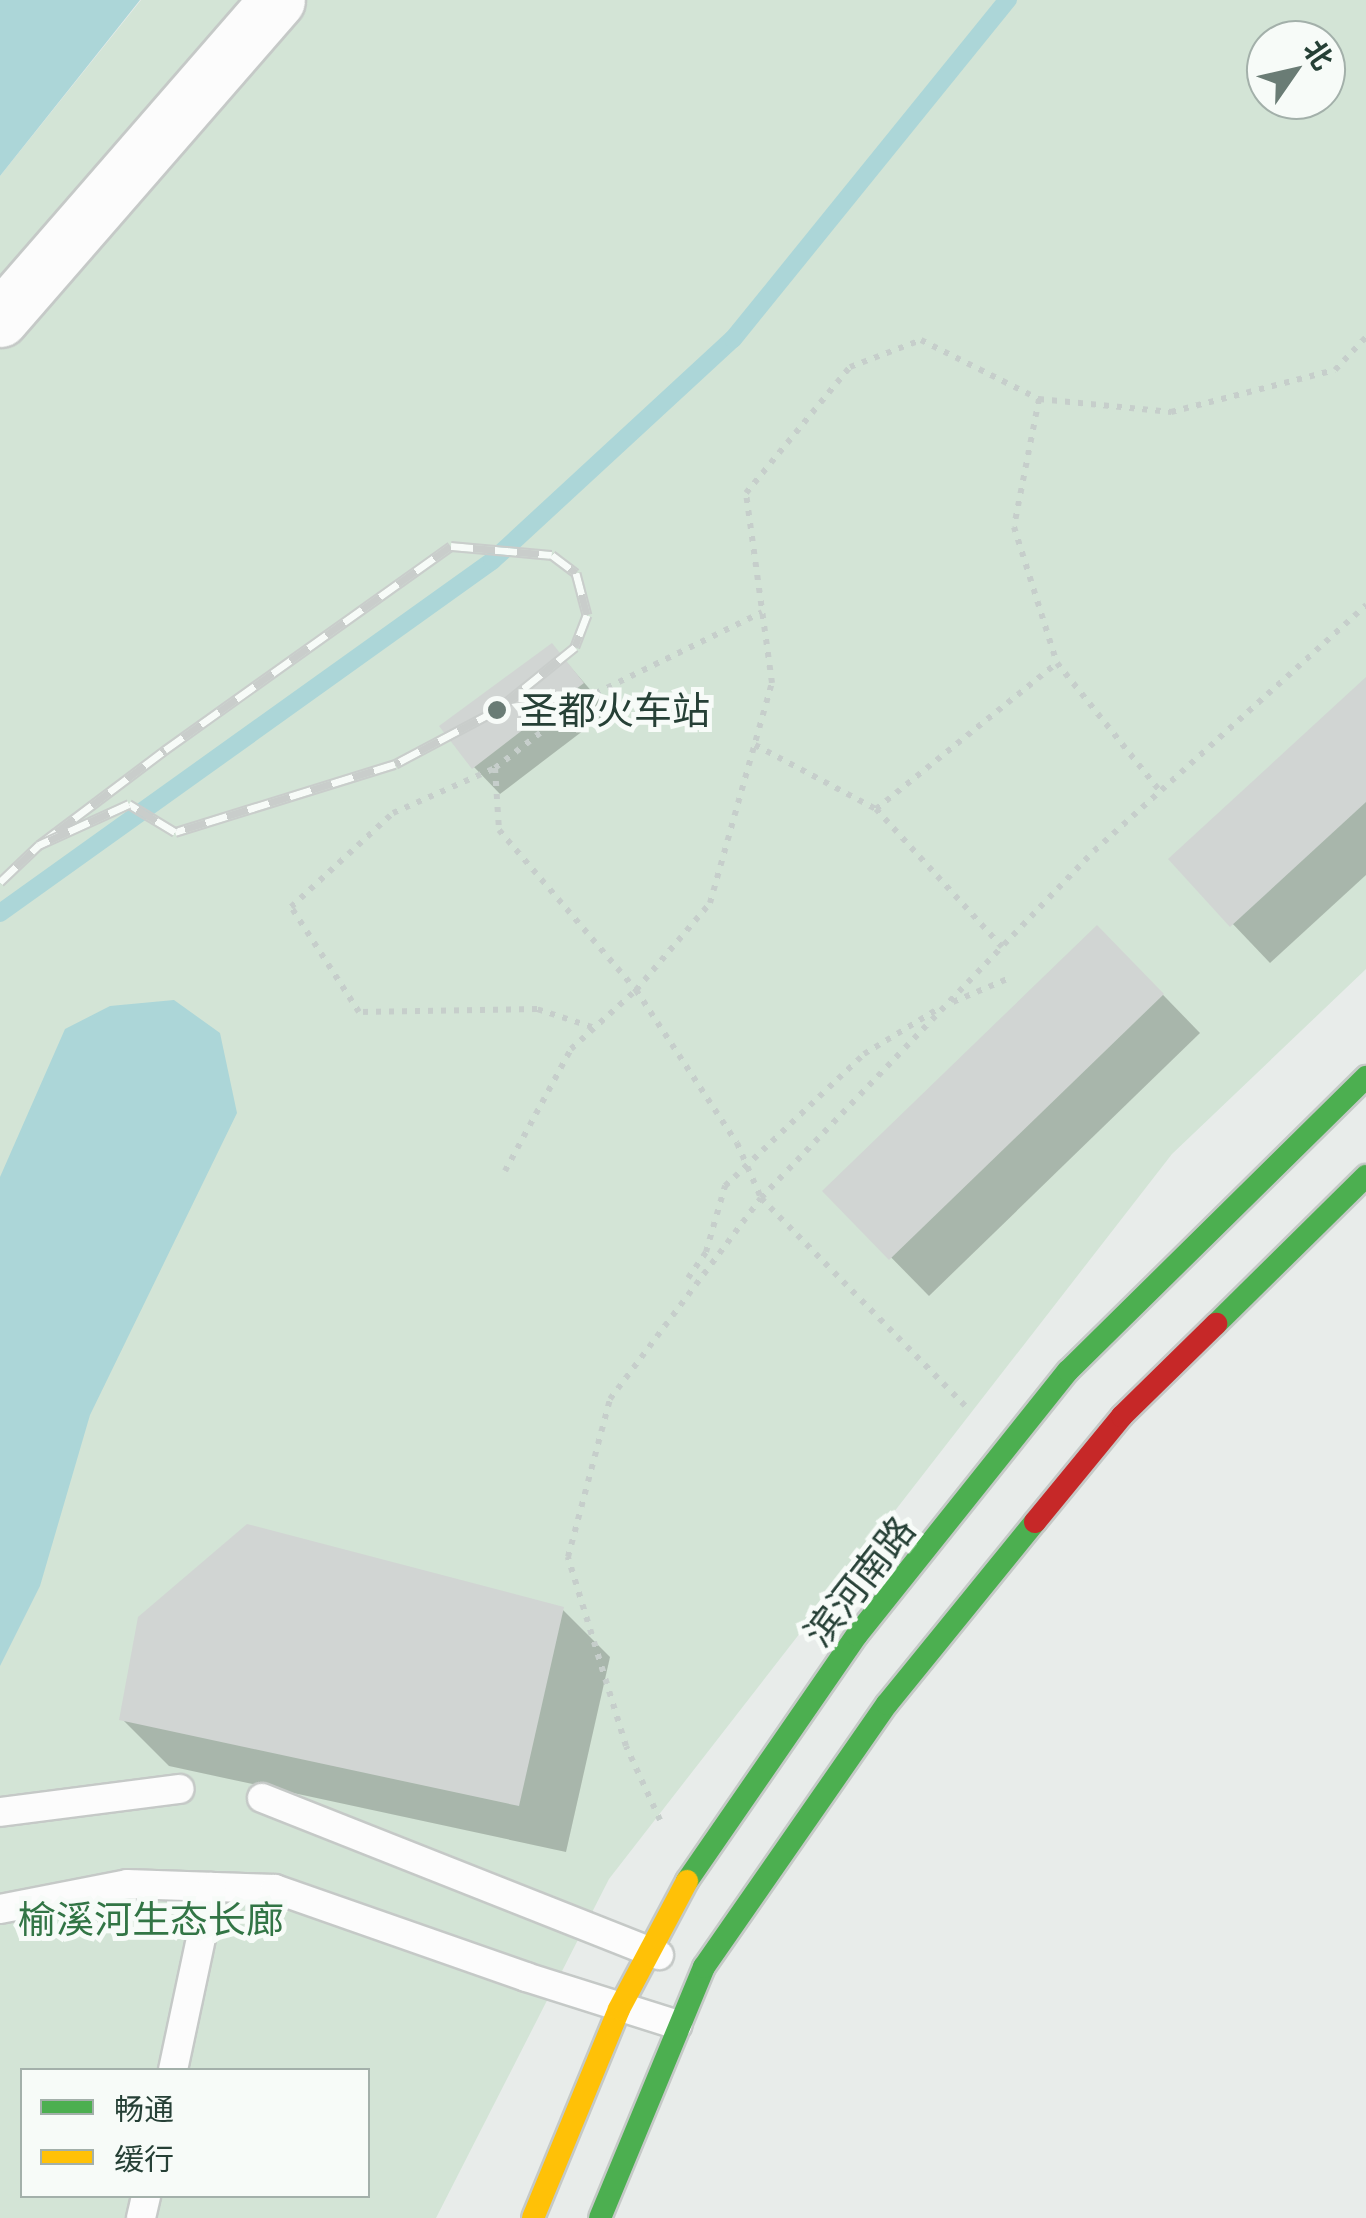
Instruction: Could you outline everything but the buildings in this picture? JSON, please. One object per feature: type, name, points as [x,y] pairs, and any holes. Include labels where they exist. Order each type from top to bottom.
[{"type":"main road","name":"滨河南路","points":[[533,2218],[620,2009],[687,1881],[857,1634],[1009,1450],[1068,1370],[1366,1077]]},
{"type":"main road","points":[[600,2218],[704,1967],[887,1704],[1122,1416],[1366,1176]]},
{"type":"street","points":[[0,319],[277,0]]},
{"type":"lane","points":[[0,1812],[180,1789]]},
{"type":"lane","points":[[262,1798],[648,1952],[704,1967]]},
{"type":"lane","points":[[0,1909],[127,1884],[276,1889],[620,2009],[678,2025]]},
{"type":"lane","points":[[173,2068],[212,1887]]},
{"type":"path","points":[[505,1171],[571,1048],[636,990],[710,903],[772,682],[746,492],[850,367],[921,340],[1039,399],[1172,412],[1335,370],[1366,337]]},
{"type":"path","points":[[1039,399],[1014,527],[1057,663],[1160,791]]},
{"type":"path","points":[[687,1881],[626,1746],[568,1558],[610,1399],[761,1198],[1094,850],[1366,604]]},
{"type":"path","points":[[592,1027],[537,1010],[359,1012],[291,907],[393,813],[495,768],[584,699],[762,612]]},
{"type":"path","points":[[876,809],[1057,663]]},
{"type":"path","points":[[755,745],[876,809],[1002,948]]},
{"type":"path","points":[[495,768],[499,830],[636,990],[738,1143],[761,1198],[1009,1450]]},
{"type":"path","points":[[688,1278],[706,1252],[726,1186],[864,1054],[945,1005],[1012,978]]},
{"type":"green space","name":"榆溪河生态长廊","points":[[141,0],[1366,0],[1366,969],[1172,1154],[609,1879],[436,2218],[0,2218],[0,176]]},
{"type":"water","points":[[0,0],[140,0],[0,176]]},
{"type":"water","points":[[174,1000],[220,1033],[237,1113],[90,1415],[40,1586],[0,1666],[0,1177],[65,1029],[110,1006]]},
{"type":"waterway","points":[[0,913],[492,561],[733,339],[1008,0]]},
{"type":"railway","points":[[0,882],[39,845],[165,750],[451,546],[552,555],[576,573],[587,615],[575,647],[497,710],[395,764],[175,832],[129,804],[39,845]]},
{"type":"traffic: fast","points":[[687,1881],[857,1635],[1068,1371],[1366,1077]]},
{"type":"traffic: fast","points":[[1216,1324],[1366,1176]]},
{"type":"traffic: fast","points":[[600,2218],[704,1967],[887,1704],[1035,1522]]},
{"type":"traffic: slow","points":[[533,2218],[619,2009],[687,1881]]},
{"type":"traffic: jam","points":[[1035,1522],[1122,1416],[1216,1324]]},
{"type":"place","name":"圣都火车站","points":[[497,710]]}]
